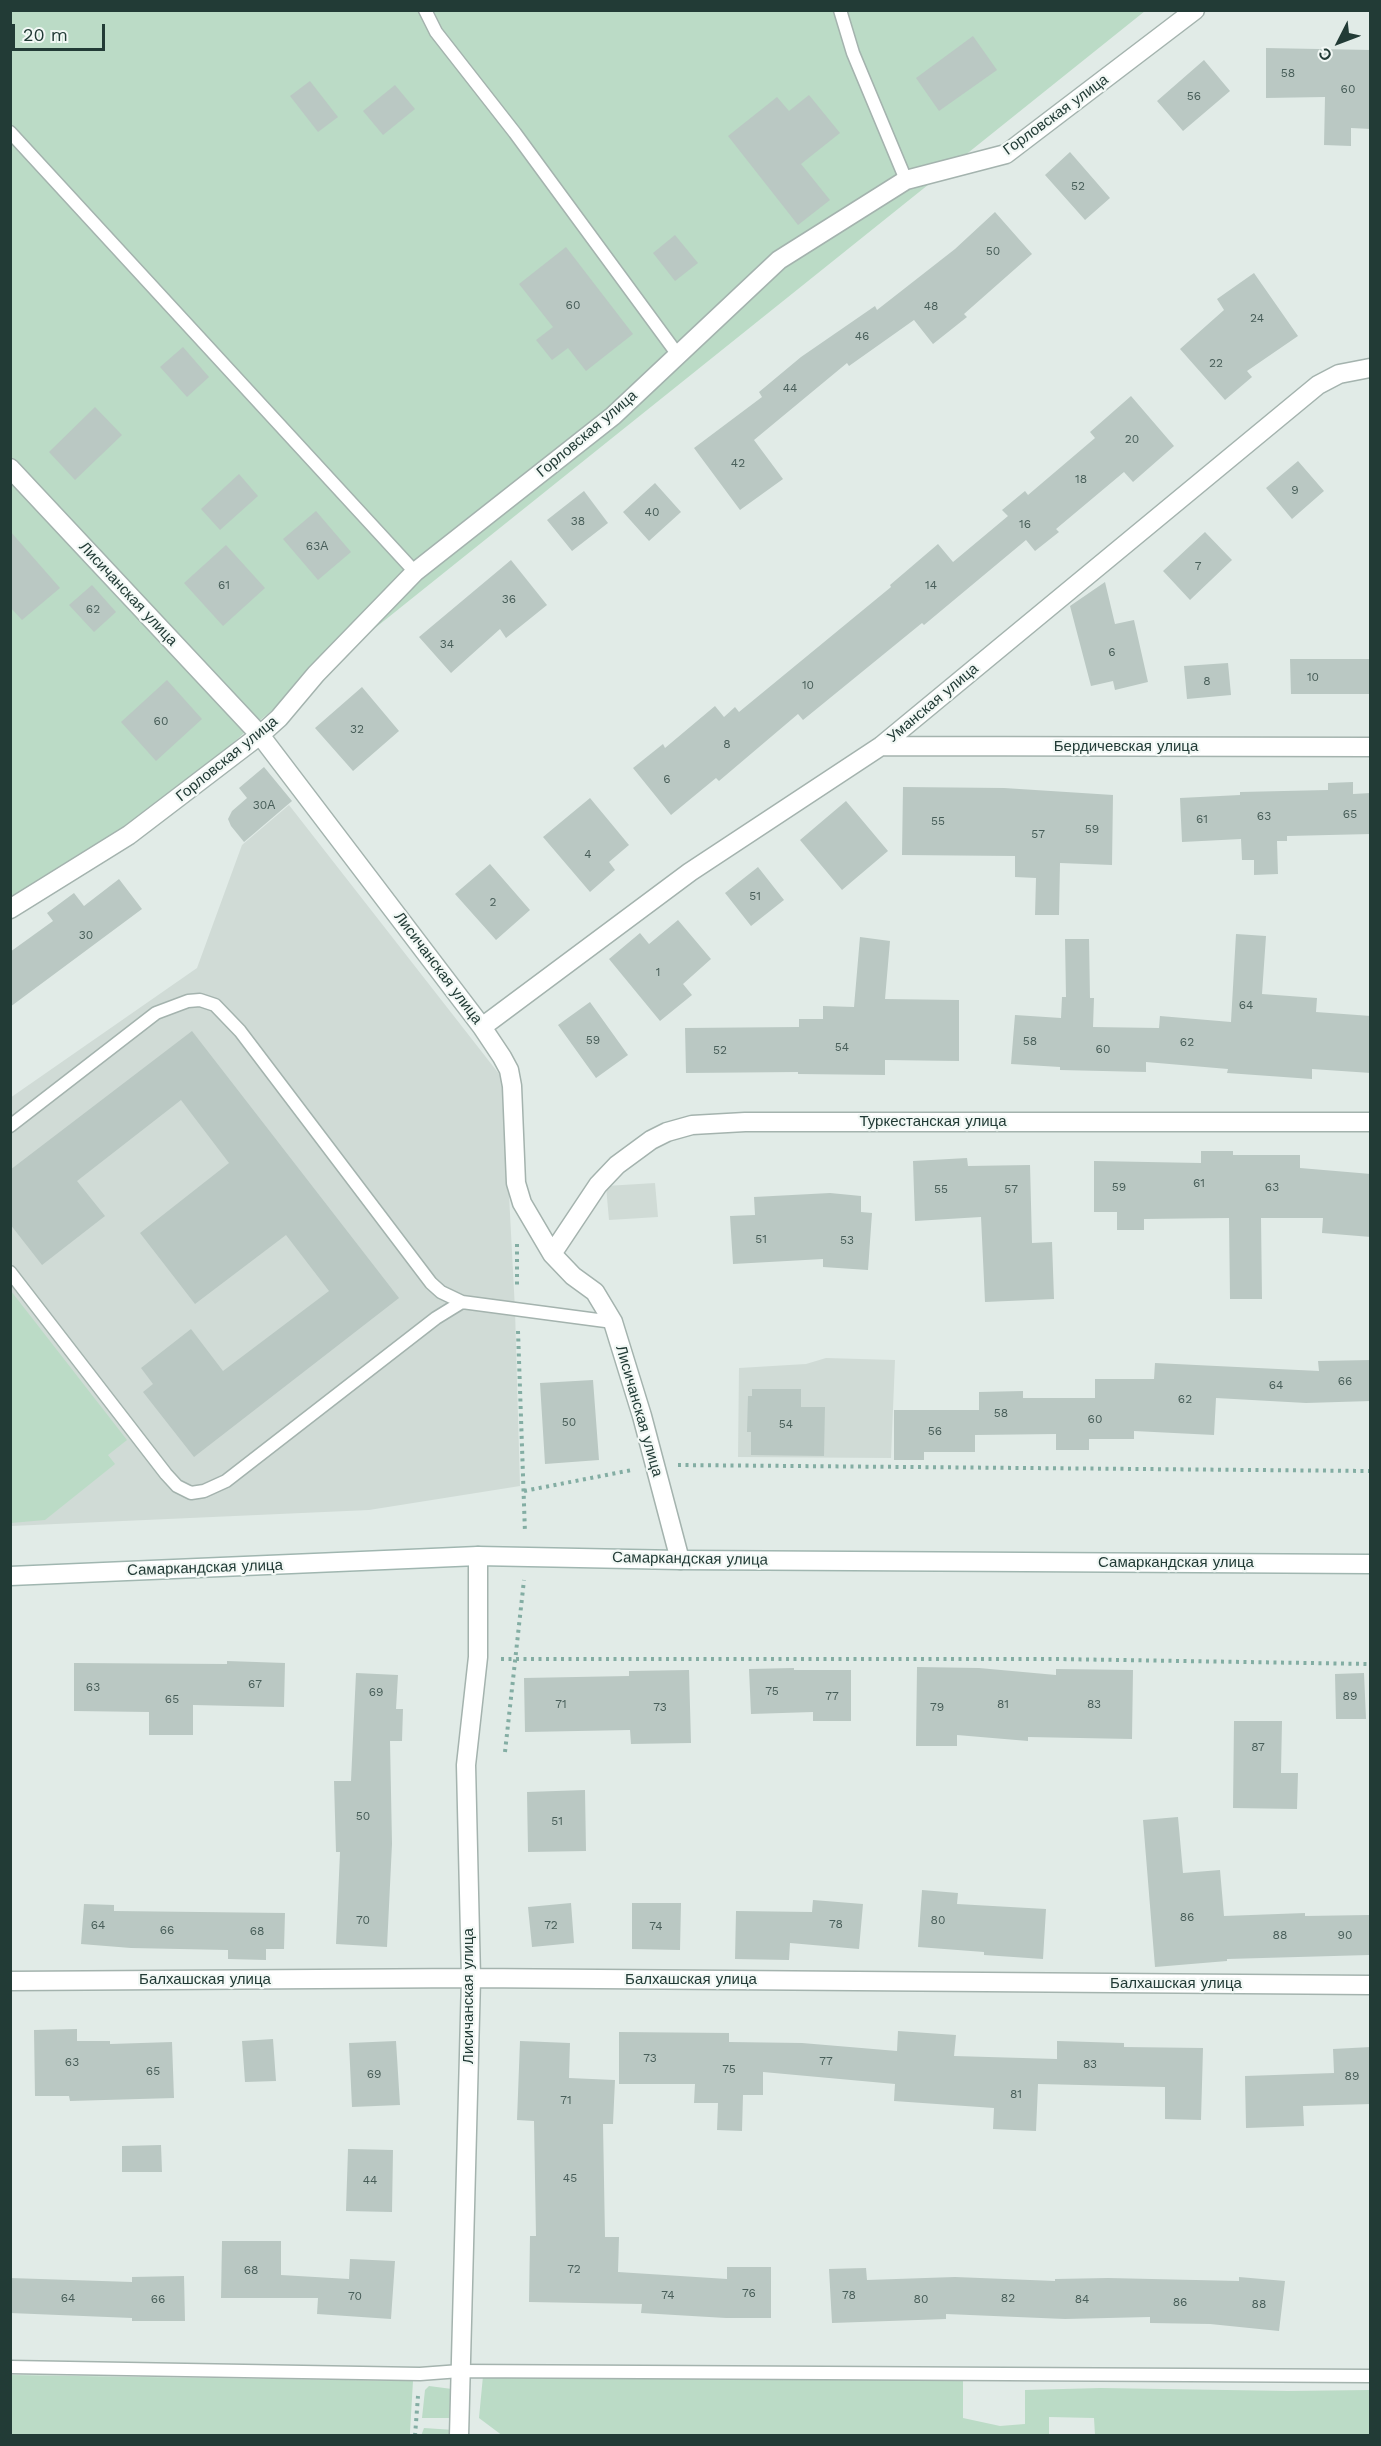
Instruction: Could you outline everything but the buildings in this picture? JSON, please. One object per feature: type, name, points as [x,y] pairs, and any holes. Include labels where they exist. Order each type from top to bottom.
[{"type":"street","name":"Горловская улица","points":[[10,909],[129,835],[260,735],[279,718],[316,674],[415,572],[613,416],[779,261],[906,180],[1006,154],[1195,10]]},
{"type":"street","name":"Уманская улица","points":[[482,1027],[690,872],[880,746],[1318,385],[1339,374],[1371,368]]},
{"type":"street","name":"Лисичанская улица","points":[[10,468],[260,735],[482,1027],[509,1070],[512,1086],[516,1183],[522,1203],[552,1254],[573,1276],[595,1292],[613,1322],[680,1560]]},
{"type":"street","name":"Бердичевская улица","points":[[880,746],[1371,747]]},
{"type":"street","name":"Туркестанская улица","points":[[552,1254],[598,1185],[617,1165],[651,1140],[667,1132],[692,1125],[745,1122],[1371,1122]]},
{"type":"street","name":"Лисичанская улица","points":[[459,2436],[471,1978],[466,1766],[478,1657],[478,1556]]},
{"type":"street","name":"Самаркандская улица","points":[[10,1576],[478,1556],[680,1560],[1371,1564]]},
{"type":"street","name":"Балхашская улица","points":[[10,1981],[471,1978],[1371,1985]]},
{"type":"lane","points":[[425,10],[436,32],[515,133],[678,355]]},
{"type":"lane","points":[[840,10],[853,53],[906,180]]},
{"type":"lane","points":[[10,132],[415,572]]},
{"type":"lane","points":[[10,1126],[156,1013],[188,1001],[200,1000],[215,1005],[240,1030],[431,1283],[441,1292],[462,1302],[613,1322]]},
{"type":"lane","points":[[10,1272],[166,1474],[177,1486],[191,1493],[204,1491],[226,1481],[436,1318],[462,1302]]},
{"type":"lane","points":[[10,2367],[420,2374],[460,2372],[1371,2376]]},
{"type":"path","points":[[505,1752],[526,1557],[517,1241]]},
{"type":"path","points":[[524,1491],[655,1466],[1371,1471]]},
{"type":"path","points":[[478,1657],[516,1660],[1057,1659],[1371,1664]]},
{"type":"path","points":[[416,2436],[420,2374]]},
{"type":"shaded area","points":[[289,805],[503,1079],[515,1310],[520,1486],[369,1510],[11,1526],[10,1098],[197,968],[242,845]]},
{"type":"shaded area","points":[[655,1183],[658,1217],[609,1220],[606,1186]]},
{"type":"shaded area","points":[[826,1358],[895,1360],[891,1458],[738,1457],[739,1368],[806,1364]]},
{"type":"green space","points":[[11,11],[1145,11],[244,733],[163,803],[11,899]]},
{"type":"green space","points":[[11,1291],[127,1440],[108,1455],[115,1464],[45,1520],[11,1523]]},
{"type":"green space","points":[[11,2375],[413,2381],[410,2436],[11,2435]]},
{"type":"green space","points":[[483,2376],[821,2377],[963,2380],[963,2418],[1000,2426],[1025,2424],[1025,2390],[1101,2388],[1370,2390],[1370,2436],[1095,2435],[1094,2418],[1049,2417],[1049,2436],[503,2436],[479,2418]]},
{"type":"green space","points":[[429,2386],[452,2389],[450,2418],[422,2418],[425,2390]]},
{"type":"green space","points":[[424,2428],[454,2430],[451,2435],[421,2436]]}]
